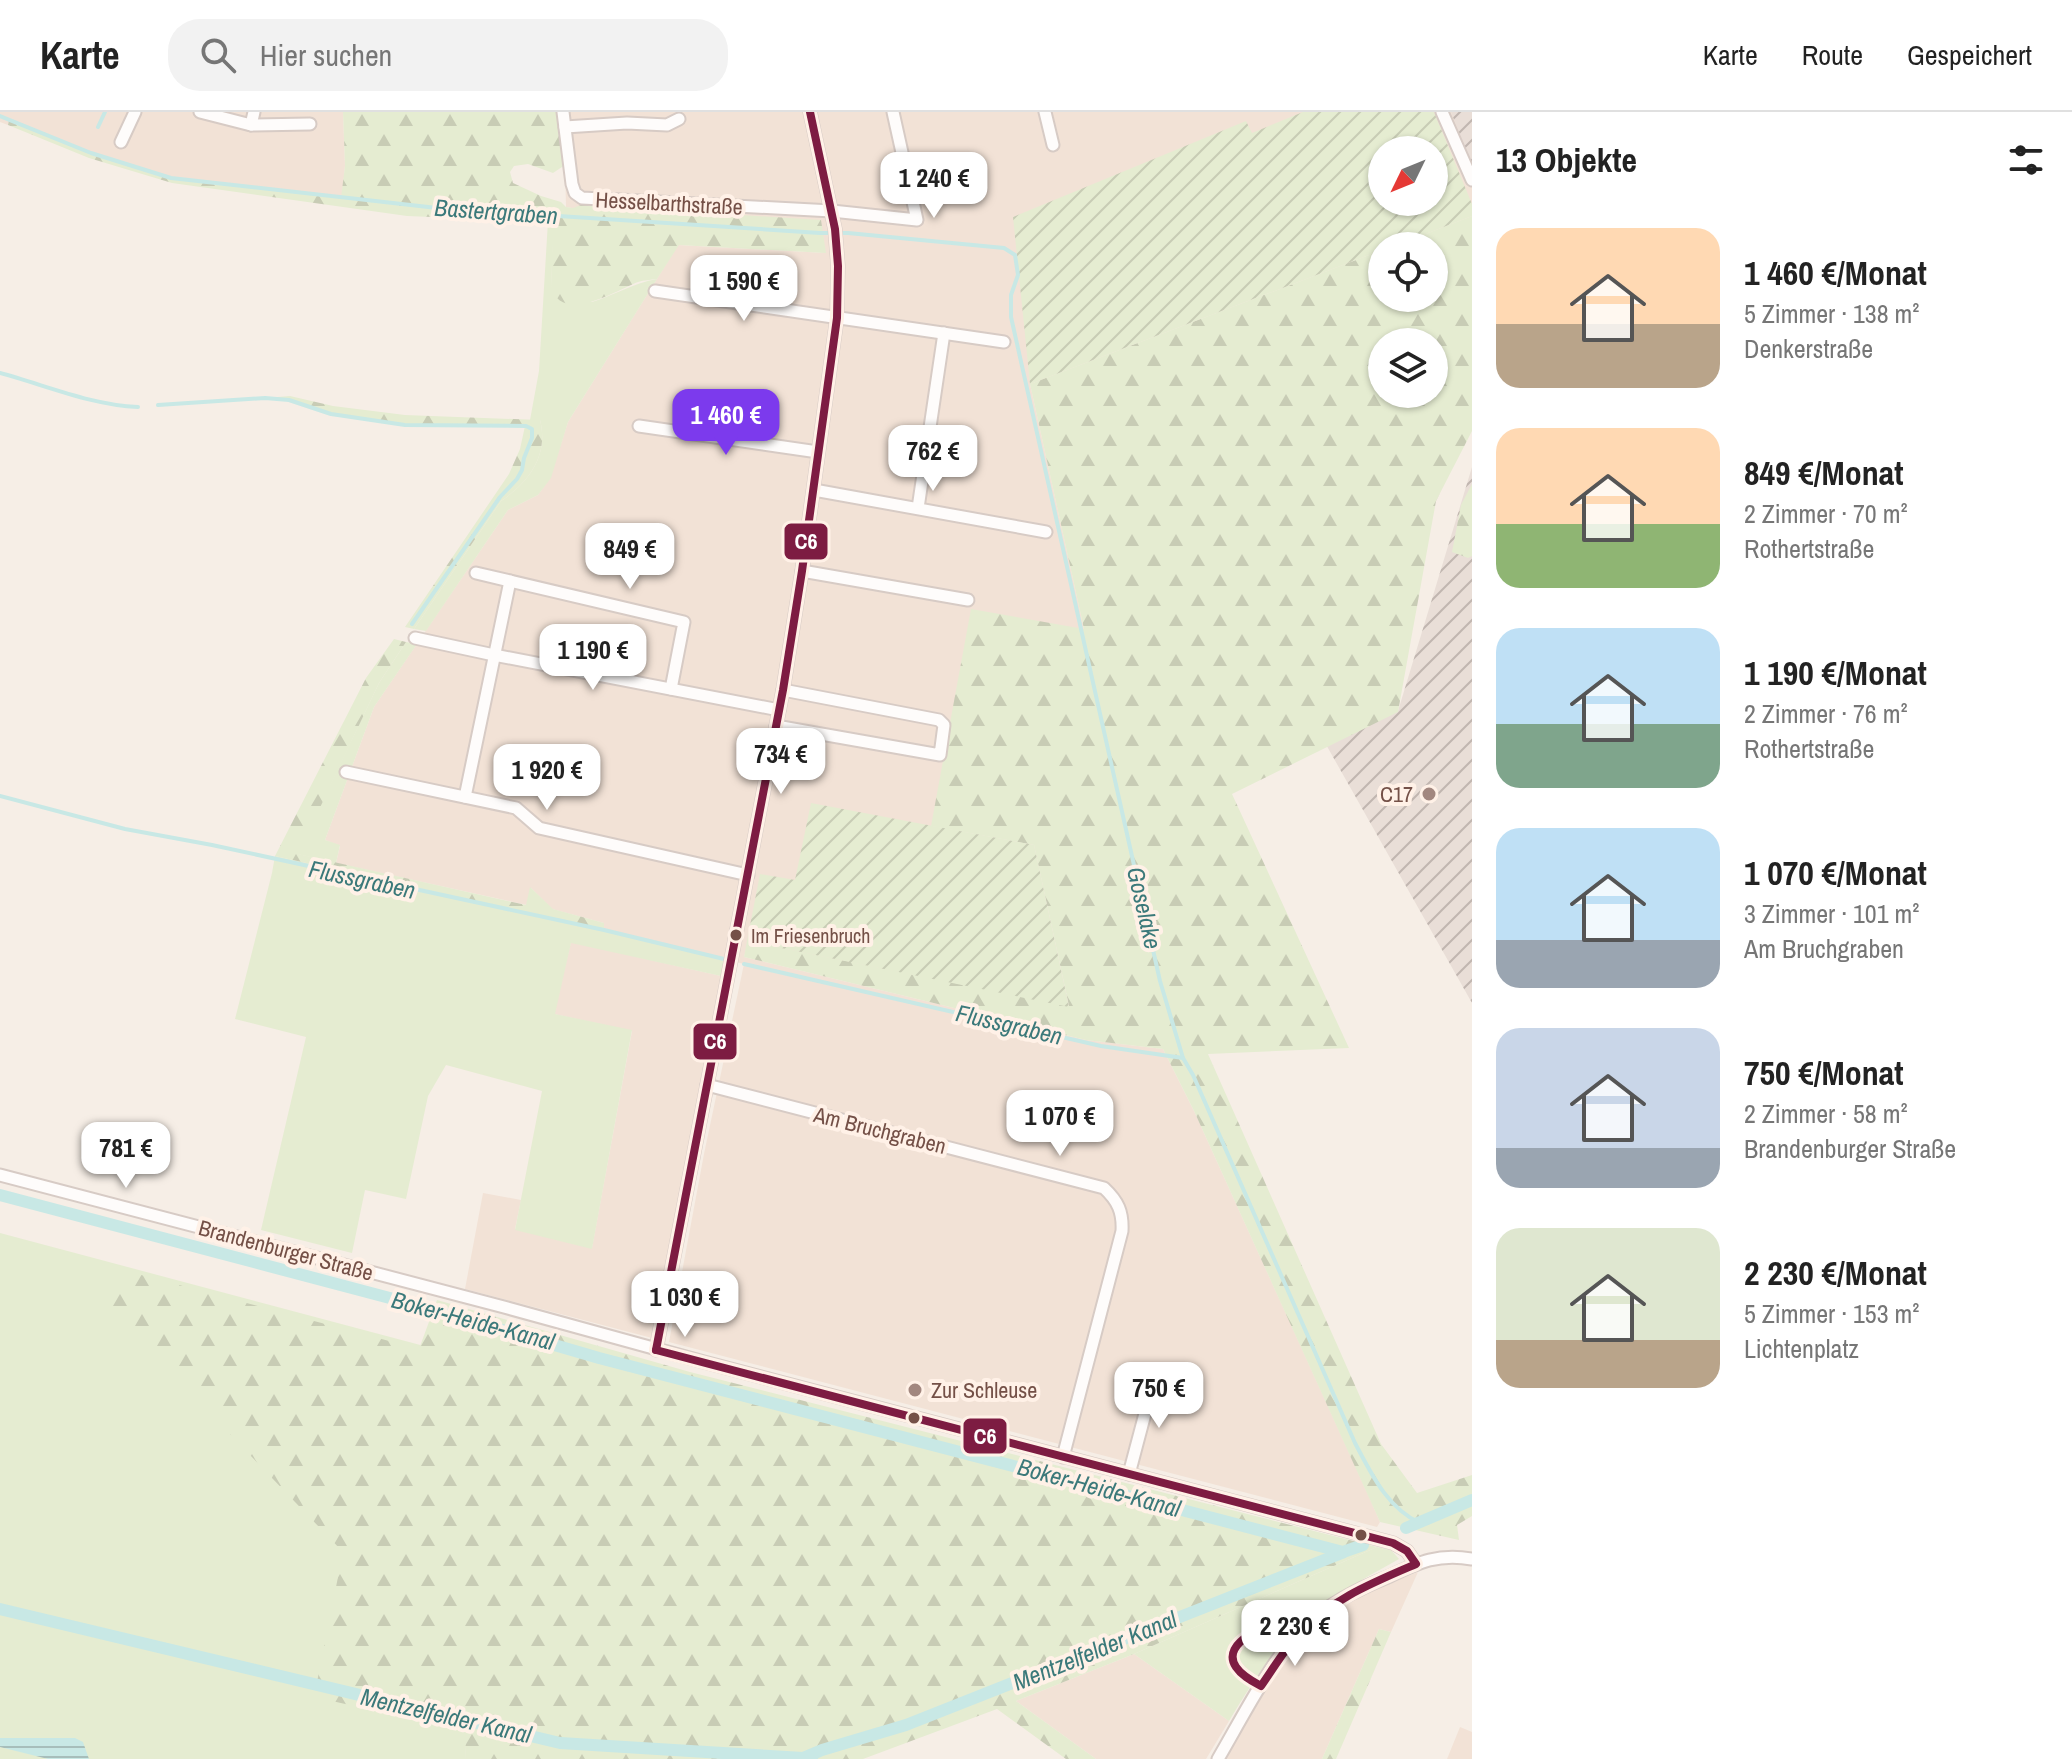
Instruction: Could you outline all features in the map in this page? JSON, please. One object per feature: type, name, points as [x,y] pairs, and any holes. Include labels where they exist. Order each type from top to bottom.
[{"type":"street","points":[[121,142],[135,112]]},
{"type":"street","points":[[200,112],[251,125],[310,124]]},
{"type":"street","points":[[251,125],[254,112]]},
{"type":"street","name":"Hesselbarthstraße","points":[[563,112],[572,184],[575,193],[582,198],[832,211]]},
{"type":"street","points":[[656,1350],[783,690],[837,318],[835,233],[810,112]]},
{"type":"street","points":[[832,211],[917,220],[893,112]]},
{"type":"street","points":[[1045,112],[1053,145]]},
{"type":"street","points":[[1442,112],[1472,180]]},
{"type":"street","points":[[565,127],[627,123],[667,125],[679,119]]},
{"type":"street","points":[[655,291],[1004,342]]},
{"type":"street","points":[[918,508],[944,333]]},
{"type":"street","points":[[639,426],[818,452]]},
{"type":"street","points":[[814,490],[1046,532]]},
{"type":"street","points":[[802,571],[968,600]]},
{"type":"street","points":[[476,573],[684,622],[671,689]]},
{"type":"street","points":[[465,797],[510,581]]},
{"type":"street","points":[[415,638],[779,710]]},
{"type":"street","points":[[776,726],[940,755],[944,725],[939,720],[783,690]]},
{"type":"street","points":[[346,772],[516,808],[539,828],[748,875]]},
{"type":"street","name":"Am Bruchgraben","points":[[707,1085],[1104,1188],[1112,1195],[1123,1215],[1122,1231],[1063,1457]]},
{"type":"street","name":"Brandenburger Straße","points":[[0,1175],[1393,1543],[1407,1551],[1416,1564]]},
{"type":"street","points":[[1129,1474],[1155,1376]]},
{"type":"street","points":[[1218,1759],[1261,1686],[1301,1630],[1322,1612],[1356,1591],[1416,1564],[1450,1556],[1472,1559]]},
{"type":"shaded area","points":[[0,112],[343,112],[345,166],[342,198],[171,178],[91,153],[9,120],[8,125],[0,122]]},
{"type":"shaded area","points":[[558,112],[1457,112],[1472,146],[1472,216],[1430,232],[1368,232],[1368,255],[1030,384],[1084,629],[931,826],[1034,845],[1069,1007],[748,942],[744,957],[1086,1040],[1163,1049],[1370,1499],[1380,1522],[1377,1527],[669,1342],[744,964],[604,930],[604,923],[552,909],[531,888],[527,905],[336,863],[340,846],[325,840],[374,707],[508,510],[538,495],[550,478],[568,422],[678,245],[825,253],[566,207],[565,165]]},
{"type":"shaded area","points":[[1451,112],[1472,112],[1472,165]]},
{"type":"shaded area","points":[[1472,467],[1472,1003],[1324,741],[1398,711]]},
{"type":"shaded area","points":[[571,942],[721,976],[652,1338],[465,1289],[483,1193],[521,1200],[515,1229],[592,1248],[632,1031],[554,1014]]},
{"type":"shaded area","points":[[1418,1572],[1391,1632],[1379,1629],[1322,1759],[1222,1759],[1270,1680],[1312,1630],[1362,1594]]},
{"type":"shaded area","points":[[1134,1654],[1229,1721],[1206,1759],[1096,1759],[1016,1701]]},
{"type":"shaded area","points":[[1460,1727],[1472,1732],[1472,1759],[1447,1759]]},
{"type":"green space","points":[[343,112],[558,112],[565,165],[553,173],[528,164],[514,166],[510,172],[513,183],[573,208],[581,205],[821,220],[826,253],[679,245],[657,279],[638,282],[590,302],[566,303],[557,298],[551,286],[553,222],[407,216],[172,183],[89,158],[8,125],[9,120],[91,153],[171,178],[341,198],[345,166]]},
{"type":"green space","points":[[1303,112],[1434,112],[1444,136],[1368,136],[1368,216],[1448,216],[1448,146],[1472,204],[1472,216],[1430,232],[1368,232],[1368,255],[1030,384],[1013,217],[1246,121],[1252,133]]},
{"type":"green space","points":[[1472,216],[1472,431],[1436,501],[1398,712],[1232,794],[1349,1048],[1208,1054],[1381,1444],[1417,1493],[1472,1475],[1472,1516],[1457,1525],[1459,1540],[1380,1522],[1163,1049],[1086,1040],[744,957],[747,941],[1069,1006],[1034,845],[931,826],[971,609],[1084,629],[1030,384],[1368,255],[1368,312],[1448,312],[1448,232],[1430,232]]},
{"type":"green space","points":[[548,221],[554,222],[551,286],[592,302],[657,279],[568,422],[551,478],[538,495],[508,510],[426,631],[414,629],[501,501],[528,476],[539,456],[542,445],[540,420],[530,420],[539,371]]},
{"type":"green space","points":[[290,396],[333,406],[405,415],[540,420],[542,445],[528,476],[501,501],[414,629],[405,627],[509,474],[520,449],[525,426],[405,425],[331,414],[289,400],[265,398]]},
{"type":"green space","points":[[1472,484],[1472,556],[1468,558],[1452,552],[1461,505]]},
{"type":"green space","points":[[394,639],[406,642],[379,683],[298,854],[526,905],[530,887],[553,909],[604,923],[604,930],[275,856],[366,678]]},
{"type":"green space","points":[[406,642],[417,644],[374,707],[325,840],[340,845],[336,863],[297,854],[379,683]]},
{"type":"green space","points":[[811,803],[1034,845],[1069,1007],[747,941],[760,874],[795,880]]},
{"type":"green space","points":[[275,856],[724,959],[721,976],[571,943],[555,1014],[632,1030],[592,1249],[515,1230],[542,1091],[446,1065],[428,1096],[406,1199],[365,1190],[352,1253],[261,1230],[306,1037],[235,1019]]},
{"type":"green space","points":[[0,1233],[424,1346],[467,1729],[465,1759],[0,1759]]},
{"type":"green space","points":[[115,1268],[419,1349],[437,1300],[690,1372],[1377,1547],[1134,1654],[1016,1701],[1096,1759],[1066,1759],[997,1709],[863,1759],[465,1759],[466,1731],[314,1697],[343,1552],[107,1306]]},
{"type":"green space","points":[[1377,1547],[1391,1550],[1399,1559],[1329,1600],[1296,1627],[1265,1665],[1229,1721],[1134,1654]]},
{"type":"green space","points":[[1379,1629],[1391,1632],[1336,1759],[1322,1759]]},
{"type":"water","points":[[0,1738],[75,1738],[83,1742],[89,1759],[48,1759],[0,1747]]},
{"type":"waterway","points":[[98,127],[105,112]]},
{"type":"waterway","name":"Goselake","points":[[0,116],[91,153],[171,178],[437,208],[848,233],[1004,248],[1015,255],[1018,275],[1011,295],[1011,317],[1160,981],[1183,1058],[1355,1443],[1389,1499],[1420,1523]]},
{"type":"waterway","points":[[0,373],[86,399],[138,407]]},
{"type":"waterway","points":[[158,405],[265,398],[289,400],[331,414],[405,425],[526,426],[532,429],[532,438],[517,479],[500,497],[412,624]]},
{"type":"waterway","name":"Flussgraben","points":[[0,796],[125,829],[604,930],[724,959]]},
{"type":"waterway","name":"Flussgraben","points":[[744,964],[1101,1046],[1183,1058]]},
{"type":"waterway","name":"Boker-Heide-Kanal","points":[[0,1195],[420,1306],[599,1358],[1343,1552],[1363,1545]]},
{"type":"waterway","name":"Boker-Heide-Kanal","points":[[1406,1528],[1472,1500]]},
{"type":"waterway","name":"Mentzelfelder Kanal","points":[[0,1609],[560,1743],[803,1758],[906,1725],[1342,1553]]},
{"type":"waterway","name":"Mentzelfelder Kanal","points":[[815,1759],[822,1750]]},
{"type":"transit line","name":"C6","points":[[656,1350],[783,690],[837,318],[835,229],[810,112]]},
{"type":"transit line","name":"C6","points":[[656,1350],[1393,1543],[1407,1551],[1416,1564],[1353,1593],[1310,1623],[1283,1653],[1261,1686],[1236,1667],[1234,1649],[1259,1630],[1281,1625],[1301,1630]]},
{"type":"place","name":"C17","points":[[1429,794]]},
{"type":"place","name":"Im Friesenbruch","points":[[736,935]]},
{"type":"place","name":"Zur Schleuse","points":[[915,1390]]},
{"type":"water label","name":"Bastertgraben","points":[[496,212]]}]
